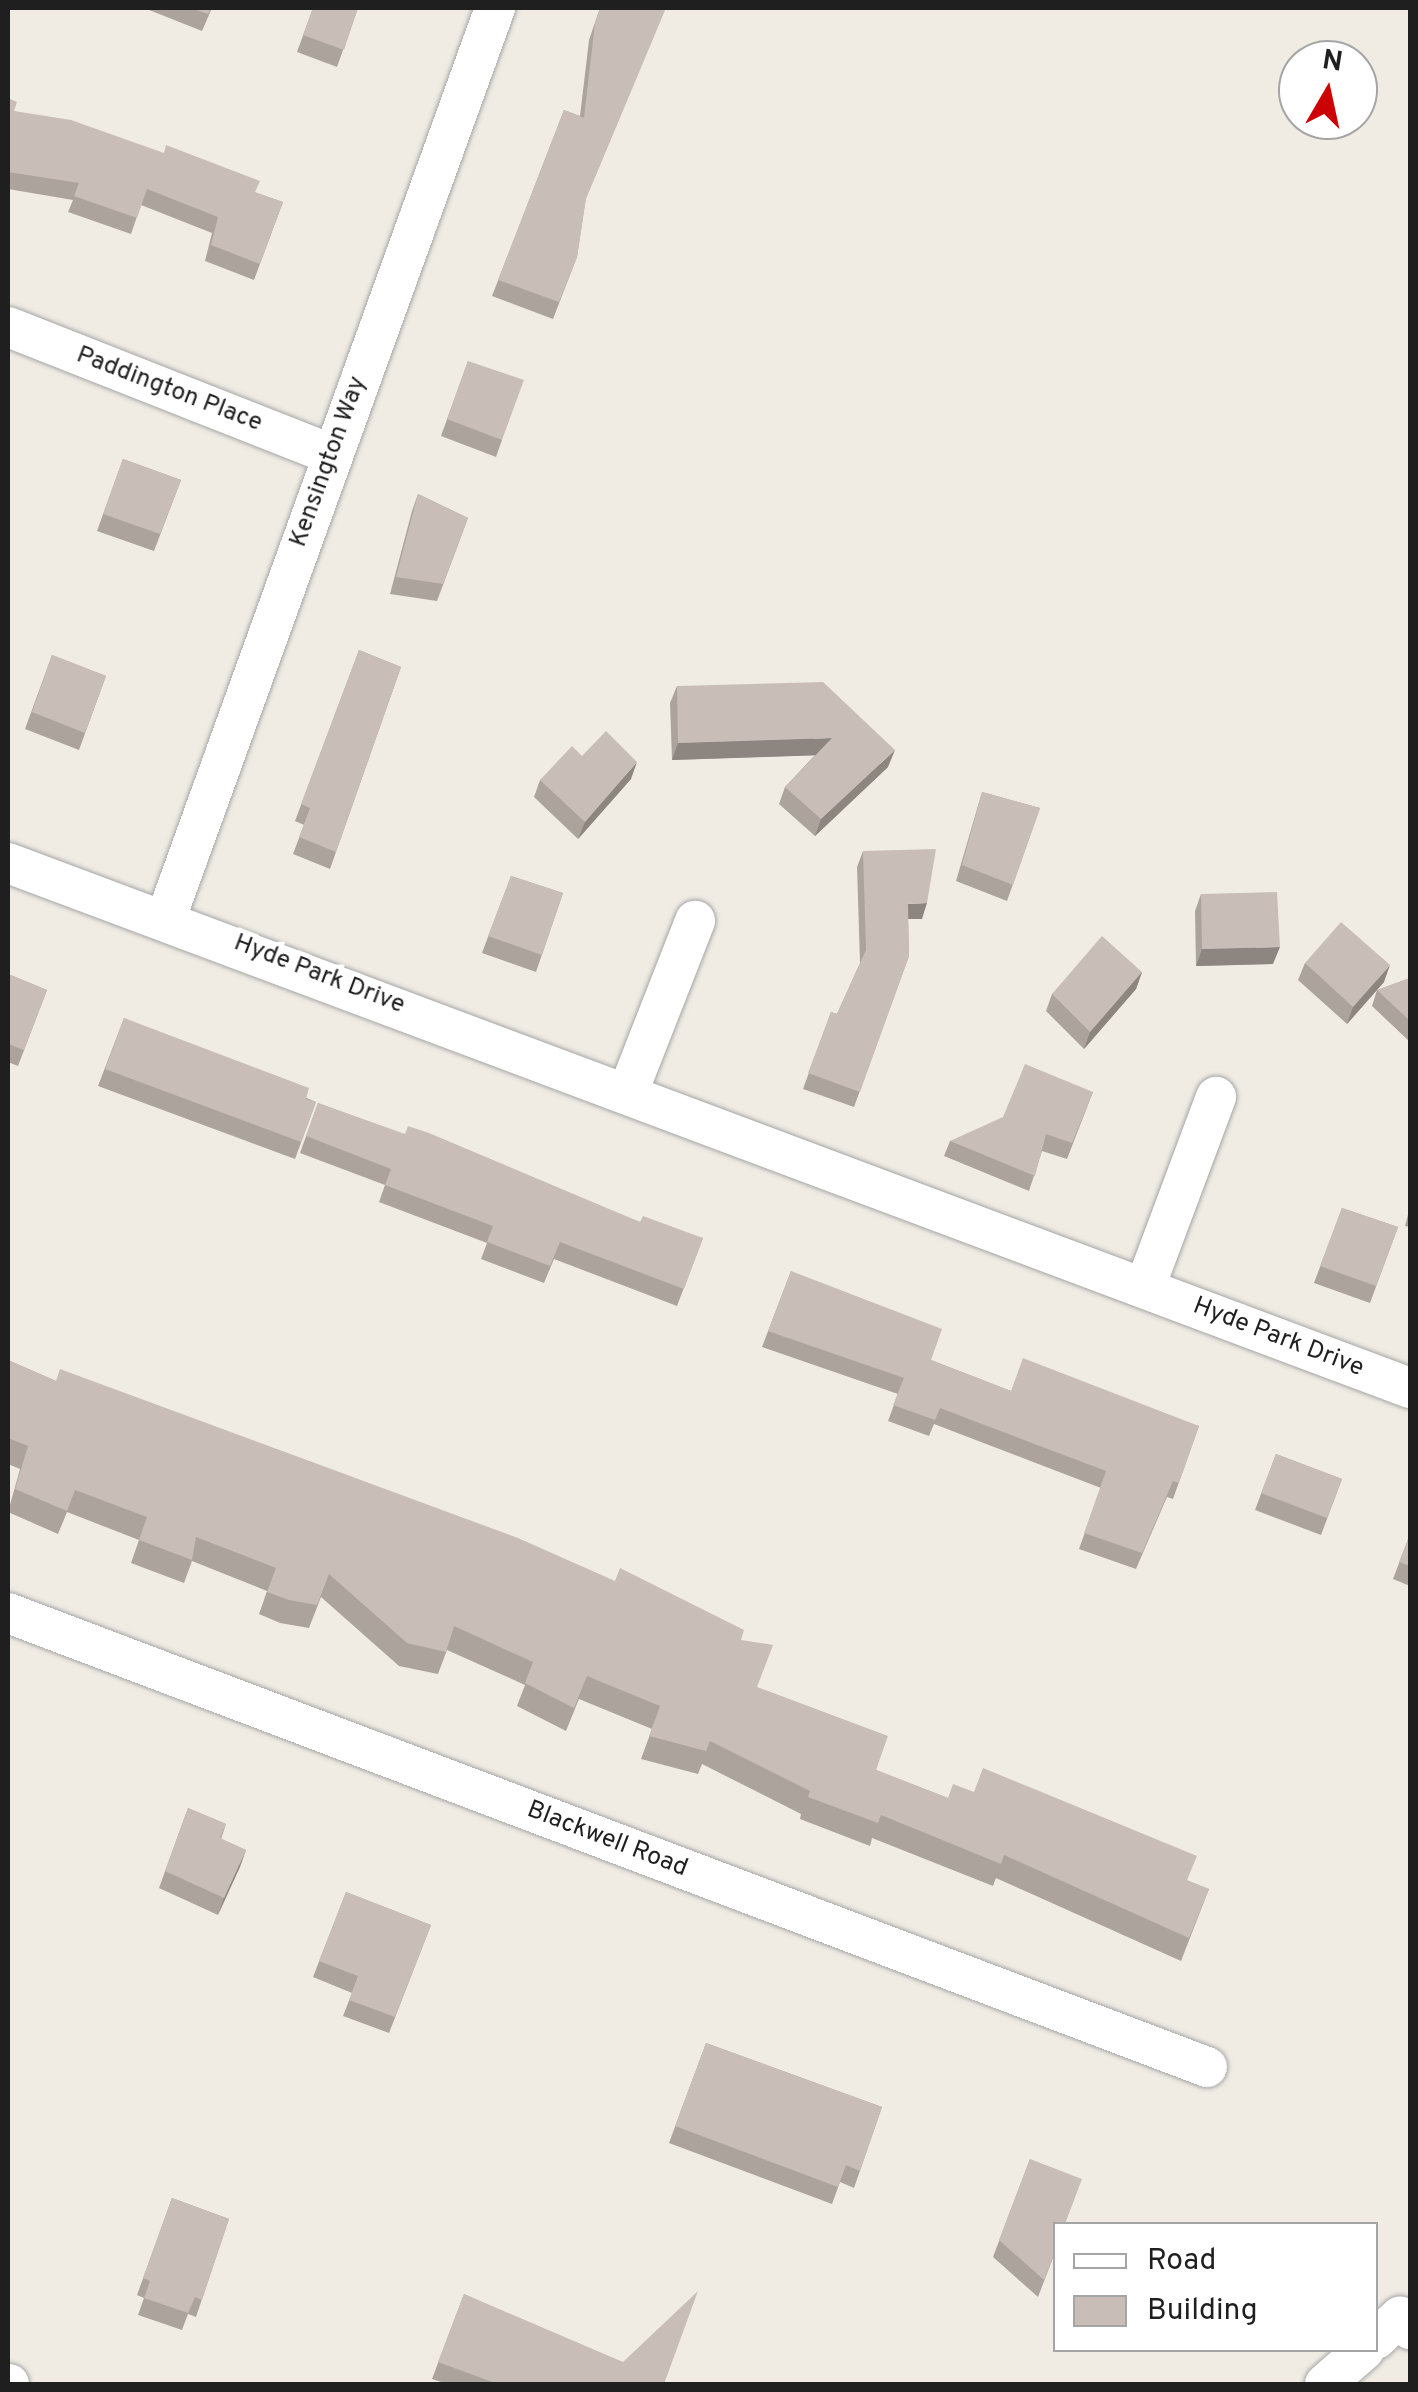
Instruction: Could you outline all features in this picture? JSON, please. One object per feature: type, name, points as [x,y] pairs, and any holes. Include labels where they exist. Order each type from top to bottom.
[{"type":"street","name":"Kensington Way","points":[[166,918],[330,454],[495,8]]},
{"type":"street","name":"Paddington Place","points":[[8,327],[330,454]]},
{"type":"street","name":"Hyde Park Drive","points":[[8,863],[166,918],[1410,1388]]},
{"type":"street","points":[[628,1092],[695,921]]},
{"type":"street","points":[[1145,1288],[1216,1097]]},
{"type":"street","name":"Blackwell Road","points":[[8,1613],[1206,2067]]},
{"type":"street","points":[[1325,2384],[1362,2352]]},
{"type":"building","points":[[313,8],[358,8],[344,50],[303,35]]},
{"type":"building","points":[[600,8],[666,8],[586,199],[577,257],[559,302],[498,280],[564,110],[584,118]]},
{"type":"building","points":[[8,98],[17,102],[14,111],[71,120],[164,153],[166,145],[260,181],[255,192],[283,202],[260,264],[211,245],[218,217],[147,189],[137,218],[74,196],[79,183],[8,172]]},
{"type":"building","points":[[468,361],[524,380],[502,440],[447,419]]},
{"type":"building","points":[[123,459],[181,480],[160,534],[103,514]]},
{"type":"building","points":[[418,494],[468,518],[443,584],[396,577]]},
{"type":"building","points":[[359,650],[401,667],[336,852],[299,837],[310,808],[301,804]]},
{"type":"building","points":[[52,655],[106,676],[85,733],[32,712]]},
{"type":"building","points":[[823,682],[895,750],[821,819],[785,787],[832,738],[678,743],[677,686]]},
{"type":"building","points":[[606,731],[637,762],[585,822],[540,780],[572,746],[582,756]]},
{"type":"building","points":[[982,792],[1040,808],[1013,885],[962,865]]},
{"type":"building","points":[[936,849],[927,903],[908,904],[909,956],[860,1092],[808,1073],[831,1012],[837,1014],[866,950],[863,851]]},
{"type":"building","points":[[511,876],[563,893],[542,955],[488,936]]},
{"type":"building","points":[[1277,892],[1280,947],[1202,949],[1201,894]]},
{"type":"building","points":[[1341,922],[1390,965],[1353,1007],[1305,963]]},
{"type":"building","points":[[1102,936],[1142,972],[1090,1032],[1052,994]]},
{"type":"building","points":[[8,974],[47,990],[24,1050],[8,1044]]},
{"type":"building","points":[[1410,978],[1410,1021],[1377,990]]},
{"type":"building","points":[[124,1018],[309,1088],[306,1099],[316,1102],[301,1142],[105,1069]]},
{"type":"building","points":[[1025,1064],[1093,1092],[1072,1143],[1046,1134],[1035,1176],[950,1141],[1003,1117]]},
{"type":"building","points":[[318,1103],[405,1134],[408,1126],[429,1133],[640,1222],[643,1216],[703,1238],[684,1289],[560,1242],[550,1266],[487,1242],[493,1226],[385,1185],[391,1169],[306,1136]]},
{"type":"building","points":[[1342,1208],[1398,1227],[1376,1286],[1320,1266]]},
{"type":"building","points":[[791,1271],[942,1329],[931,1360],[1011,1391],[1023,1358],[1199,1426],[1179,1483],[1173,1481],[1142,1553],[1084,1533],[1106,1471],[940,1408],[935,1420],[893,1405],[904,1378],[768,1331]]},
{"type":"building","points":[[8,1360],[56,1381],[60,1369],[518,1538],[615,1581],[620,1568],[744,1630],[741,1640],[773,1645],[757,1687],[888,1736],[876,1770],[948,1798],[953,1784],[974,1792],[983,1768],[1197,1856],[1187,1880],[1209,1889],[1189,1938],[1004,1855],[1001,1864],[881,1815],[878,1823],[808,1797],[810,1791],[710,1741],[706,1751],[649,1736],[660,1706],[587,1676],[574,1708],[525,1683],[533,1662],[454,1626],[446,1652],[407,1643],[329,1574],[317,1605],[289,1600],[267,1592],[276,1568],[196,1537],[192,1560],[139,1540],[147,1517],[75,1490],[67,1511],[15,1489],[28,1446],[8,1438]]},
{"type":"building","points":[[1276,1454],[1342,1479],[1327,1518],[1261,1493]]},
{"type":"building","points":[[1410,1534],[1410,1566],[1399,1562]]},
{"type":"building","points":[[188,1808],[226,1824],[220,1838],[246,1850],[224,1898],[165,1871]]},
{"type":"building","points":[[346,1892],[431,1925],[395,2017],[349,2000],[358,1976],[319,1961]]},
{"type":"building","points":[[706,2043],[882,2107],[860,2171],[846,2165],[838,2187],[675,2126]]},
{"type":"building","points":[[1030,2159],[1082,2179],[1066,2222],[1053,2222],[1053,2258],[1044,2280],[999,2240]]},
{"type":"building","points":[[172,2198],[229,2219],[202,2300],[195,2297],[188,2313],[144,2298],[150,2281],[143,2278]]},
{"type":"building","points":[[698,2291],[664,2384],[498,2384],[438,2362],[464,2294],[623,2362]]}]
